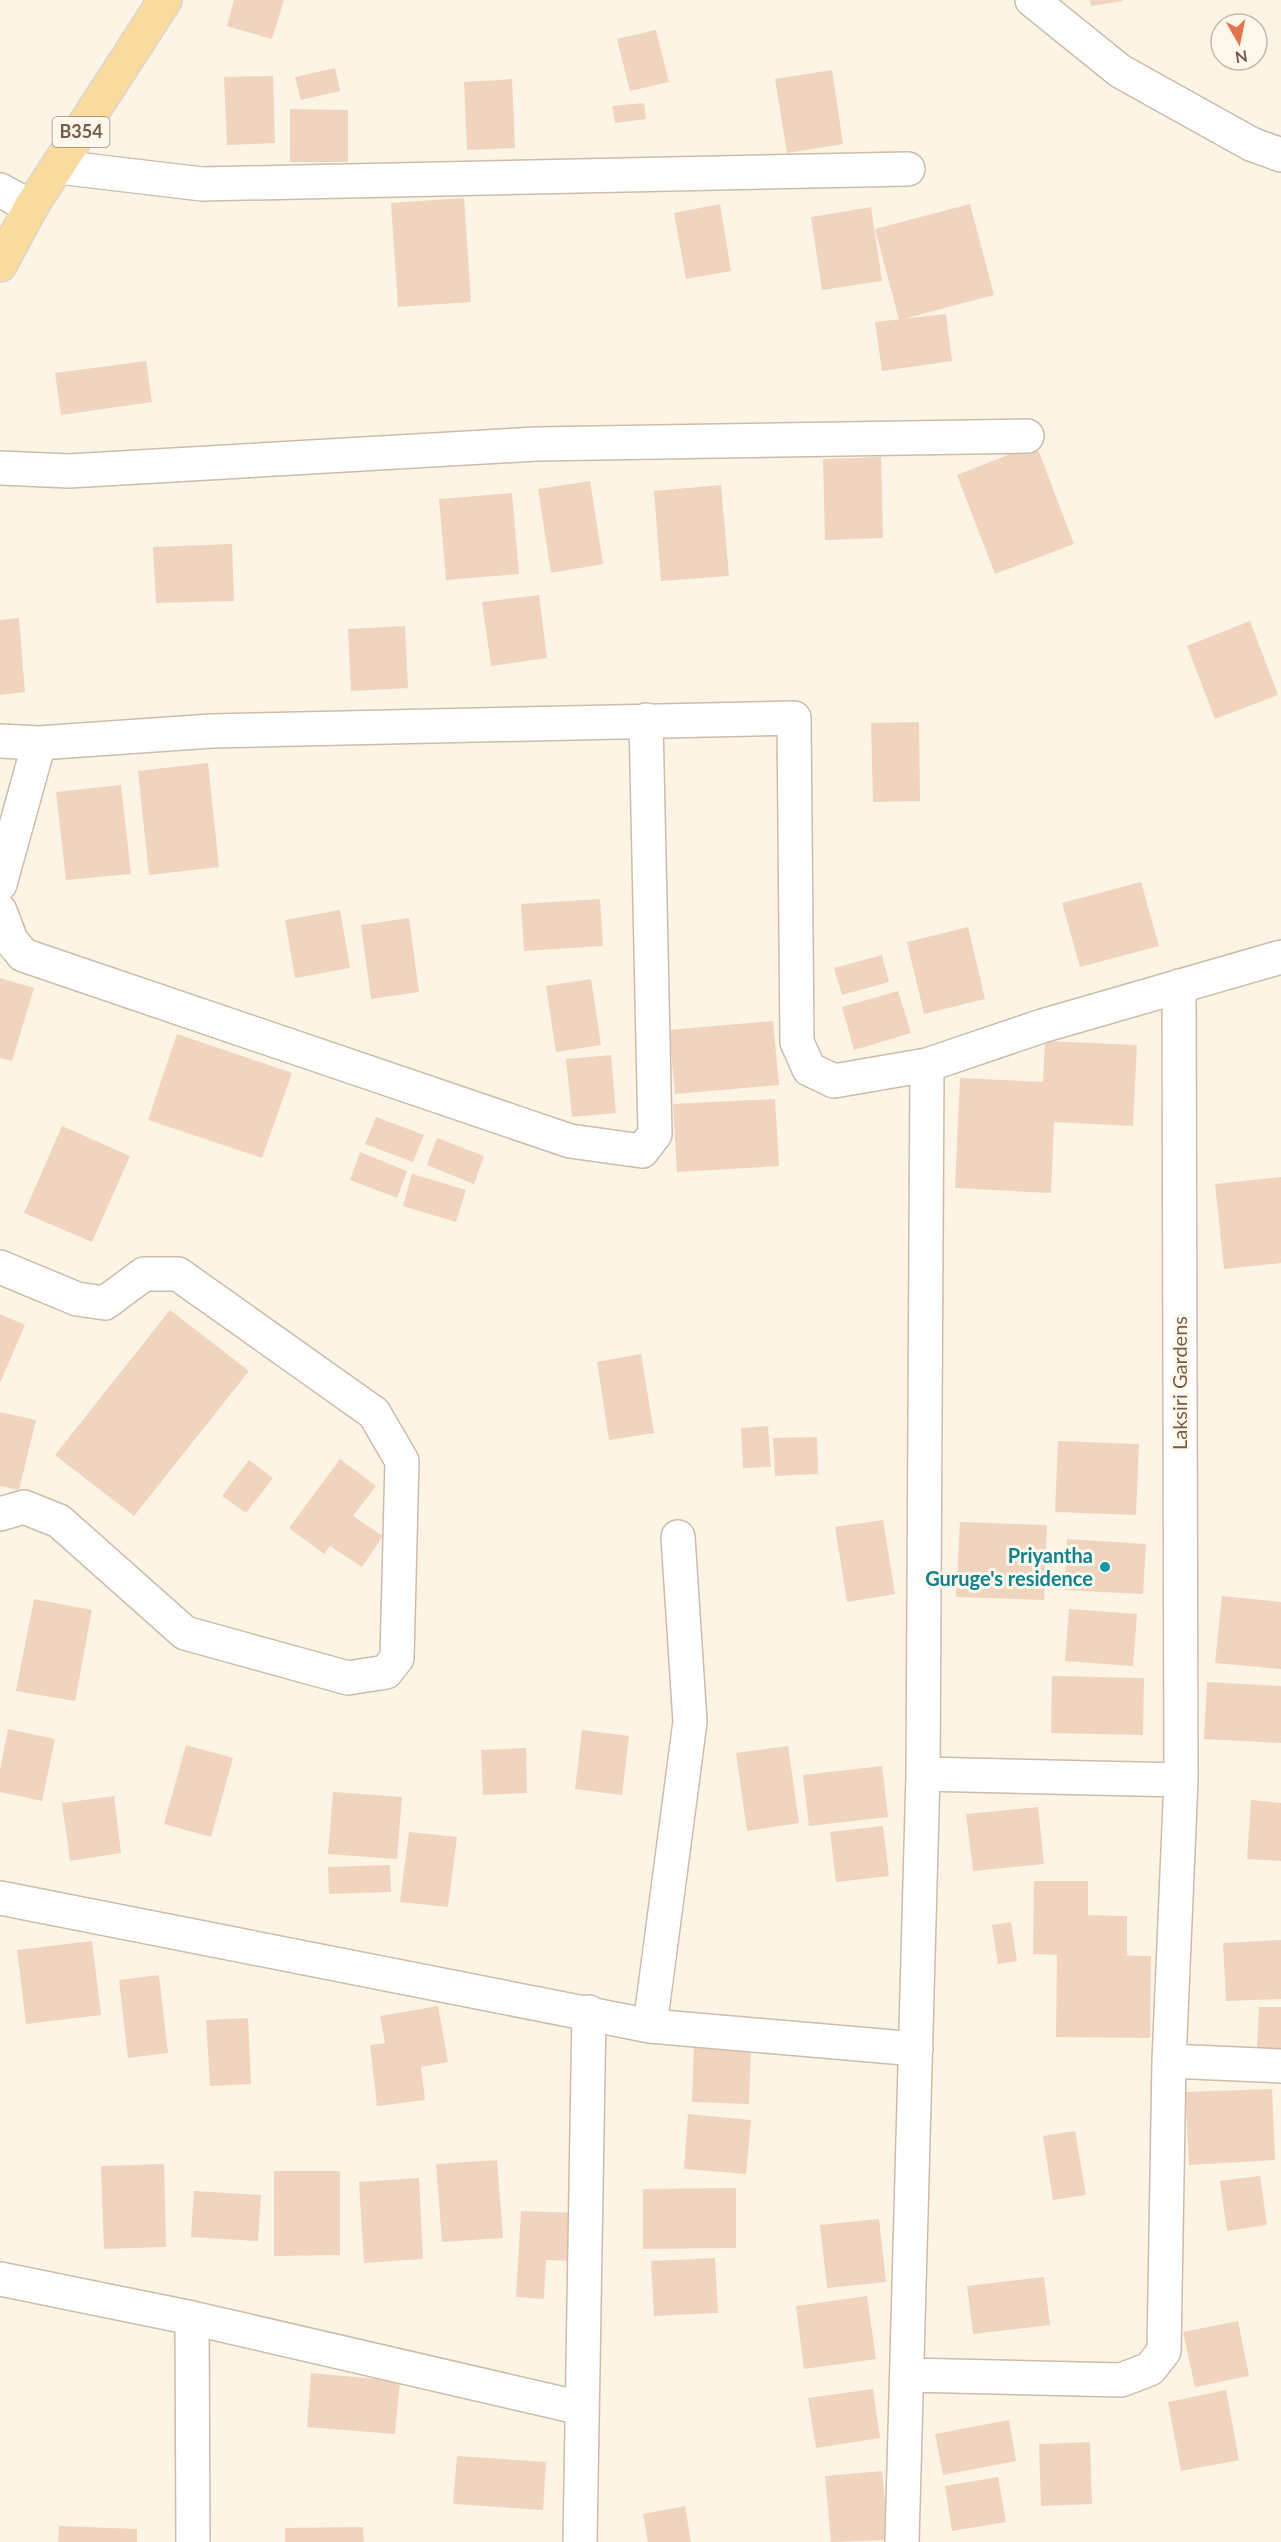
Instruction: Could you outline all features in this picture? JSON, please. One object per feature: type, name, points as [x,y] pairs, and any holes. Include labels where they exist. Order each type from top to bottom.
[{"type":"main road","name":"B354","points":[[0,265],[31,207],[165,0]]},
{"type":"street","points":[[1032,0],[1120,71],[1251,144],[1281,155]]},
{"type":"street","points":[[59,167],[202,184],[908,169]]},
{"type":"street","points":[[0,190],[31,207]]},
{"type":"street","points":[[0,468],[69,471],[536,444],[1027,436]]},
{"type":"street","points":[[0,741],[39,743],[211,730],[794,718],[797,1042],[809,1069],[834,1081],[927,1065],[1042,1026],[1281,957]]},
{"type":"street","points":[[0,911],[11,940],[23,955],[570,1141],[642,1151],[655,1134],[646,720]]},
{"type":"street","points":[[0,884],[39,743]]},
{"type":"street","name":"Laksiri Gardens","points":[[907,2375],[1122,2380],[1150,2369],[1164,2351],[1169,2061],[1181,1780],[1179,986]]},
{"type":"street","points":[[902,2542],[923,1774],[927,1065]]},
{"type":"street","points":[[0,1268],[77,1299],[105,1303],[144,1274],[178,1274],[374,1413],[402,1461],[398,1658],[386,1672],[348,1678],[185,1633],[59,1521],[24,1508],[0,1514]]},
{"type":"street","points":[[650,2026],[690,1722],[678,1537]]},
{"type":"street","points":[[923,1774],[1181,1780]]},
{"type":"street","points":[[0,1898],[650,2026],[916,2049]]},
{"type":"street","points":[[580,2542],[580,2408],[589,2013]]},
{"type":"street","points":[[1169,2061],[1281,2066]]},
{"type":"street","points":[[0,2279],[192,2318],[580,2408]]},
{"type":"street","points":[[192,2318],[193,2542]]},
{"type":"building","points":[[234,0],[284,0],[272,39],[227,26]]},
{"type":"building","points":[[1090,0],[1123,0],[1123,1],[1091,6]]},
{"type":"building","points":[[656,30],[669,82],[630,91],[617,39]]},
{"type":"building","points":[[335,68],[340,91],[301,100],[295,77]]},
{"type":"building","points":[[832,70],[843,144],[787,153],[775,79]]},
{"type":"building","points":[[273,76],[275,143],[227,145],[224,77]]},
{"type":"building","points":[[512,79],[515,148],[467,150],[464,82]]},
{"type":"building","points":[[644,103],[646,119],[615,123],[612,106]]},
{"type":"building","points":[[290,109],[348,110],[348,162],[290,162]]},
{"type":"building","points":[[464,198],[471,302],[398,307],[391,203]]},
{"type":"building","points":[[720,204],[731,271],[686,279],[674,213]]},
{"type":"building","points":[[970,204],[994,295],[899,320],[875,229]]},
{"type":"building","points":[[871,207],[882,281],[822,290],[811,217]]},
{"type":"building","points":[[946,314],[952,361],[882,371],[875,322]]},
{"type":"building","points":[[146,361],[152,402],[61,415],[55,373]]},
{"type":"building","points":[[1036,444],[1074,544],[995,574],[957,475]]},
{"type":"building","points":[[881,457],[883,538],[825,540],[823,459]]},
{"type":"building","points":[[590,481],[603,564],[551,573],[538,489]]},
{"type":"building","points":[[721,485],[729,576],[661,581],[654,491]]},
{"type":"building","points":[[512,493],[519,574],[446,580],[439,499]]},
{"type":"building","points":[[232,544],[234,601],[156,603],[153,547]]},
{"type":"building","points":[[539,595],[547,658],[491,666],[482,602]]},
{"type":"building","points":[[19,618],[25,692],[0,695],[0,620]]},
{"type":"building","points":[[1250,621],[1278,695],[1215,719],[1187,646]]},
{"type":"building","points":[[405,626],[408,688],[351,691],[348,629]]},
{"type":"building","points":[[919,722],[920,801],[873,802],[871,723]]},
{"type":"building","points":[[208,763],[219,867],[149,875],[138,771]]},
{"type":"building","points":[[121,785],[131,874],[66,880],[56,792]]},
{"type":"building","points":[[1141,882],[1159,946],[1080,967],[1062,903]]},
{"type":"building","points":[[600,899],[603,946],[524,951],[521,904]]},
{"type":"building","points":[[340,910],[350,968],[295,978],[285,920]]},
{"type":"building","points":[[409,918],[419,992],[371,999],[361,925]]},
{"type":"building","points":[[968,927],[985,999],[924,1014],[907,942]]},
{"type":"building","points":[[882,955],[889,982],[842,995],[834,968]]},
{"type":"building","points":[[0,978],[34,988],[12,1061],[0,1058]]},
{"type":"building","points":[[591,979],[601,1045],[556,1052],[546,986]]},
{"type":"building","points":[[898,991],[911,1033],[854,1050],[842,1007]]},
{"type":"building","points":[[773,1021],[779,1085],[675,1094],[669,1030]]},
{"type":"building","points":[[177,1034],[292,1073],[262,1158],[148,1120]]},
{"type":"building","points":[[1045,1041],[1137,1045],[1133,1126],[1054,1122],[1051,1193],[955,1188],[960,1078],[1043,1082]]},
{"type":"building","points":[[611,1055],[616,1113],[572,1117],[566,1059]]},
{"type":"building","points":[[775,1099],[779,1166],[677,1172],[673,1104]]},
{"type":"building","points":[[376,1117],[424,1135],[413,1162],[365,1144]]},
{"type":"building","points":[[62,1126],[130,1156],[92,1242],[24,1213]]},
{"type":"building","points":[[437,1138],[484,1156],[474,1184],[427,1165]]},
{"type":"building","points":[[360,1152],[407,1171],[397,1198],[350,1180]]},
{"type":"building","points":[[412,1174],[466,1190],[456,1222],[403,1206]]},
{"type":"building","points":[[1281,1177],[1281,1263],[1224,1269],[1215,1184]]},
{"type":"building","points":[[170,1310],[249,1371],[134,1516],[55,1455]]},
{"type":"building","points":[[0,1314],[25,1325],[0,1383]]},
{"type":"building","points":[[641,1354],[654,1433],[609,1440],[597,1362]]},
{"type":"building","points":[[0,1412],[36,1420],[19,1490],[0,1486]]},
{"type":"building","points":[[768,1426],[771,1467],[743,1468],[741,1428]]},
{"type":"building","points":[[817,1437],[818,1474],[775,1476],[773,1438]]},
{"type":"building","points":[[1058,1441],[1139,1444],[1136,1515],[1055,1512]]},
{"type":"building","points":[[340,1459],[376,1486],[353,1516],[383,1536],[362,1567],[330,1546],[324,1554],[289,1528]]},
{"type":"building","points":[[249,1460],[273,1478],[246,1513],[222,1496]]},
{"type":"building","points":[[883,1520],[895,1594],[847,1602],[835,1527]]},
{"type":"building","points":[[960,1522],[1047,1525],[1044,1600],[956,1597]]},
{"type":"building","name":"Priyantha Guruge's residence","points":[[1067,1539],[1146,1544],[1143,1594],[1064,1590]]},
{"type":"building","points":[[1222,1596],[1281,1602],[1281,1669],[1215,1663]]},
{"type":"building","points":[[34,1599],[92,1610],[75,1701],[16,1691]]},
{"type":"building","points":[[1069,1609],[1137,1614],[1133,1666],[1065,1661]]},
{"type":"building","points":[[1052,1676],[1144,1678],[1143,1735],[1051,1733]]},
{"type":"building","points":[[1207,1682],[1281,1686],[1281,1743],[1204,1739]]},
{"type":"building","points":[[8,1729],[55,1739],[42,1801],[0,1792],[0,1771]]},
{"type":"building","points":[[582,1730],[629,1736],[622,1795],[575,1789]]},
{"type":"building","points":[[186,1745],[233,1758],[211,1837],[164,1824]]},
{"type":"building","points":[[788,1746],[799,1823],[747,1831],[736,1753]]},
{"type":"building","points":[[526,1748],[527,1793],[483,1795],[481,1750]]},
{"type":"building","points":[[882,1766],[888,1817],[809,1826],[803,1775]]},
{"type":"building","points":[[333,1792],[402,1797],[397,1859],[328,1854]]},
{"type":"building","points":[[114,1796],[121,1853],[70,1861],[62,1803]]},
{"type":"building","points":[[1251,1800],[1281,1803],[1281,1861],[1247,1859]]},
{"type":"building","points":[[1038,1807],[1044,1864],[973,1871],[966,1814]]},
{"type":"building","points":[[883,1826],[889,1876],[836,1882],[830,1832]]},
{"type":"building","points":[[409,1832],[457,1837],[448,1907],[400,1902]]},
{"type":"building","points":[[390,1865],[391,1892],[329,1894],[328,1867]]},
{"type":"building","points":[[1034,1881],[1088,1881],[1088,1915],[1127,1916],[1127,1955],[1114,1955],[1151,1956],[1150,2038],[1056,2037],[1057,1955],[1033,1954]]},
{"type":"building","points":[[1011,1922],[1017,1961],[998,1964],[992,1925]]},
{"type":"building","points":[[1281,1940],[1281,1999],[1226,2001],[1223,1943]]},
{"type":"building","points":[[92,1941],[101,2015],[26,2024],[17,1950]]},
{"type":"building","points":[[159,1975],[168,2053],[128,2058],[119,1980]]},
{"type":"building","points":[[438,2006],[448,2062],[421,2067],[425,2100],[377,2106],[370,2045],[385,2043],[380,2016]]},
{"type":"building","points":[[1259,2007],[1281,2007],[1281,2049],[1257,2048]]},
{"type":"building","points":[[248,2018],[251,2084],[210,2086],[206,2020]]},
{"type":"building","points":[[694,2045],[751,2047],[749,2104],[692,2102]]},
{"type":"building","points":[[1272,2089],[1275,2160],[1189,2165],[1185,2092]]},
{"type":"building","points":[[688,2114],[751,2120],[746,2174],[684,2169]]},
{"type":"building","points":[[1075,2131],[1086,2195],[1053,2200],[1043,2136]]},
{"type":"building","points":[[497,2160],[503,2238],[442,2242],[436,2164]]},
{"type":"building","points":[[164,2164],[166,2247],[104,2249],[101,2166]]},
{"type":"building","points":[[274,2171],[340,2171],[340,2255],[274,2256]]},
{"type":"building","points":[[1260,2176],[1267,2225],[1227,2231],[1220,2181]]},
{"type":"building","points":[[419,2178],[423,2259],[364,2263],[359,2182]]},
{"type":"building","points":[[736,2188],[736,2248],[643,2249],[643,2189]]},
{"type":"building","points":[[194,2191],[261,2195],[258,2241],[191,2237]]},
{"type":"building","points":[[521,2211],[578,2213],[575,2261],[546,2260],[544,2299],[516,2297]]},
{"type":"building","points":[[879,2219],[886,2282],[827,2288],[820,2225]]},
{"type":"building","points":[[715,2258],[718,2313],[654,2316],[651,2261]]},
{"type":"building","points":[[1044,2277],[1050,2325],[973,2334],[967,2286]]},
{"type":"building","points":[[867,2296],[876,2359],[804,2369],[796,2306]]},
{"type":"building","points":[[1238,2321],[1249,2376],[1195,2387],[1183,2332]]},
{"type":"building","points":[[311,2373],[400,2381],[395,2434],[307,2427]]},
{"type":"building","points":[[873,2389],[880,2438],[816,2448],[808,2398]]},
{"type":"building","points":[[1226,2390],[1239,2460],[1181,2471],[1168,2402]]},
{"type":"building","points":[[1009,2420],[1016,2461],[943,2475],[935,2434]]},
{"type":"building","points":[[1090,2442],[1092,2504],[1041,2506],[1039,2444]]},
{"type":"building","points":[[457,2456],[546,2462],[543,2510],[453,2504]]},
{"type":"building","points":[[882,2471],[889,2540],[831,2542],[825,2476]]},
{"type":"building","points":[[998,2477],[1006,2522],[952,2531],[945,2486]]},
{"type":"building","points":[[685,2506],[691,2542],[648,2542],[643,2514]]},
{"type":"building","points":[[59,2526],[137,2529],[137,2542],[58,2542]]},
{"type":"building","points":[[363,2527],[364,2542],[285,2542],[285,2528]]},
{"type":"place","name":"Priyantha Guruge's residence","points":[[1105,1567]]}]
